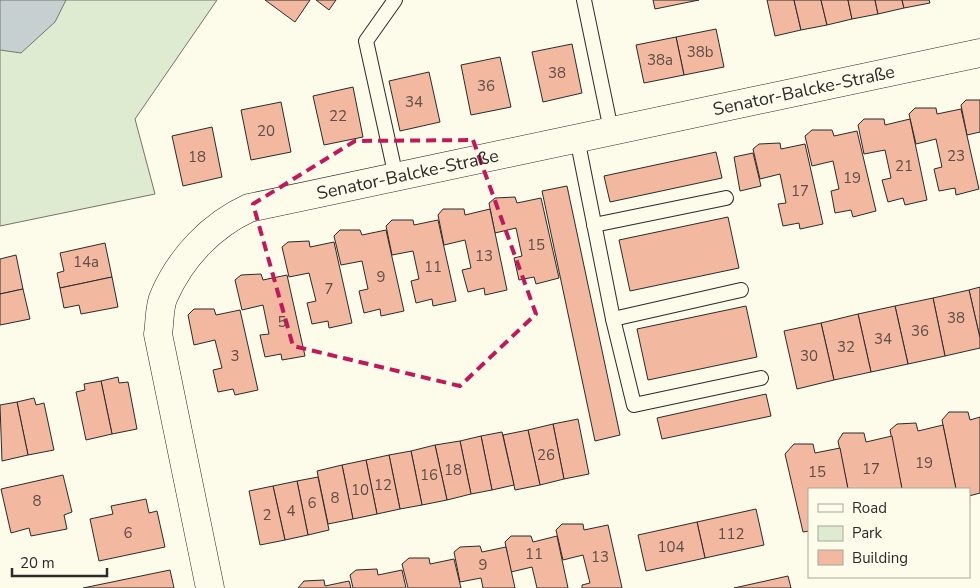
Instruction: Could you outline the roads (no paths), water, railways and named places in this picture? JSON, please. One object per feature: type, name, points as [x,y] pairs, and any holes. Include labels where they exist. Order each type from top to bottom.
[{"type":"street","name":"Senator-Balcke-Straße","points":[[210,588],[158,334],[163,297],[190,254],[227,218],[250,208],[396,176],[980,53]]},
{"type":"lane","points":[[395,0],[366,41],[396,176]]},
{"type":"lane","points":[[584,0],[611,130]]},
{"type":"lane","points":[[576,138],[613,319],[634,405],[761,378]]},
{"type":"lane","points":[[594,225],[726,198]]},
{"type":"lane","points":[[613,319],[741,290]]}]
